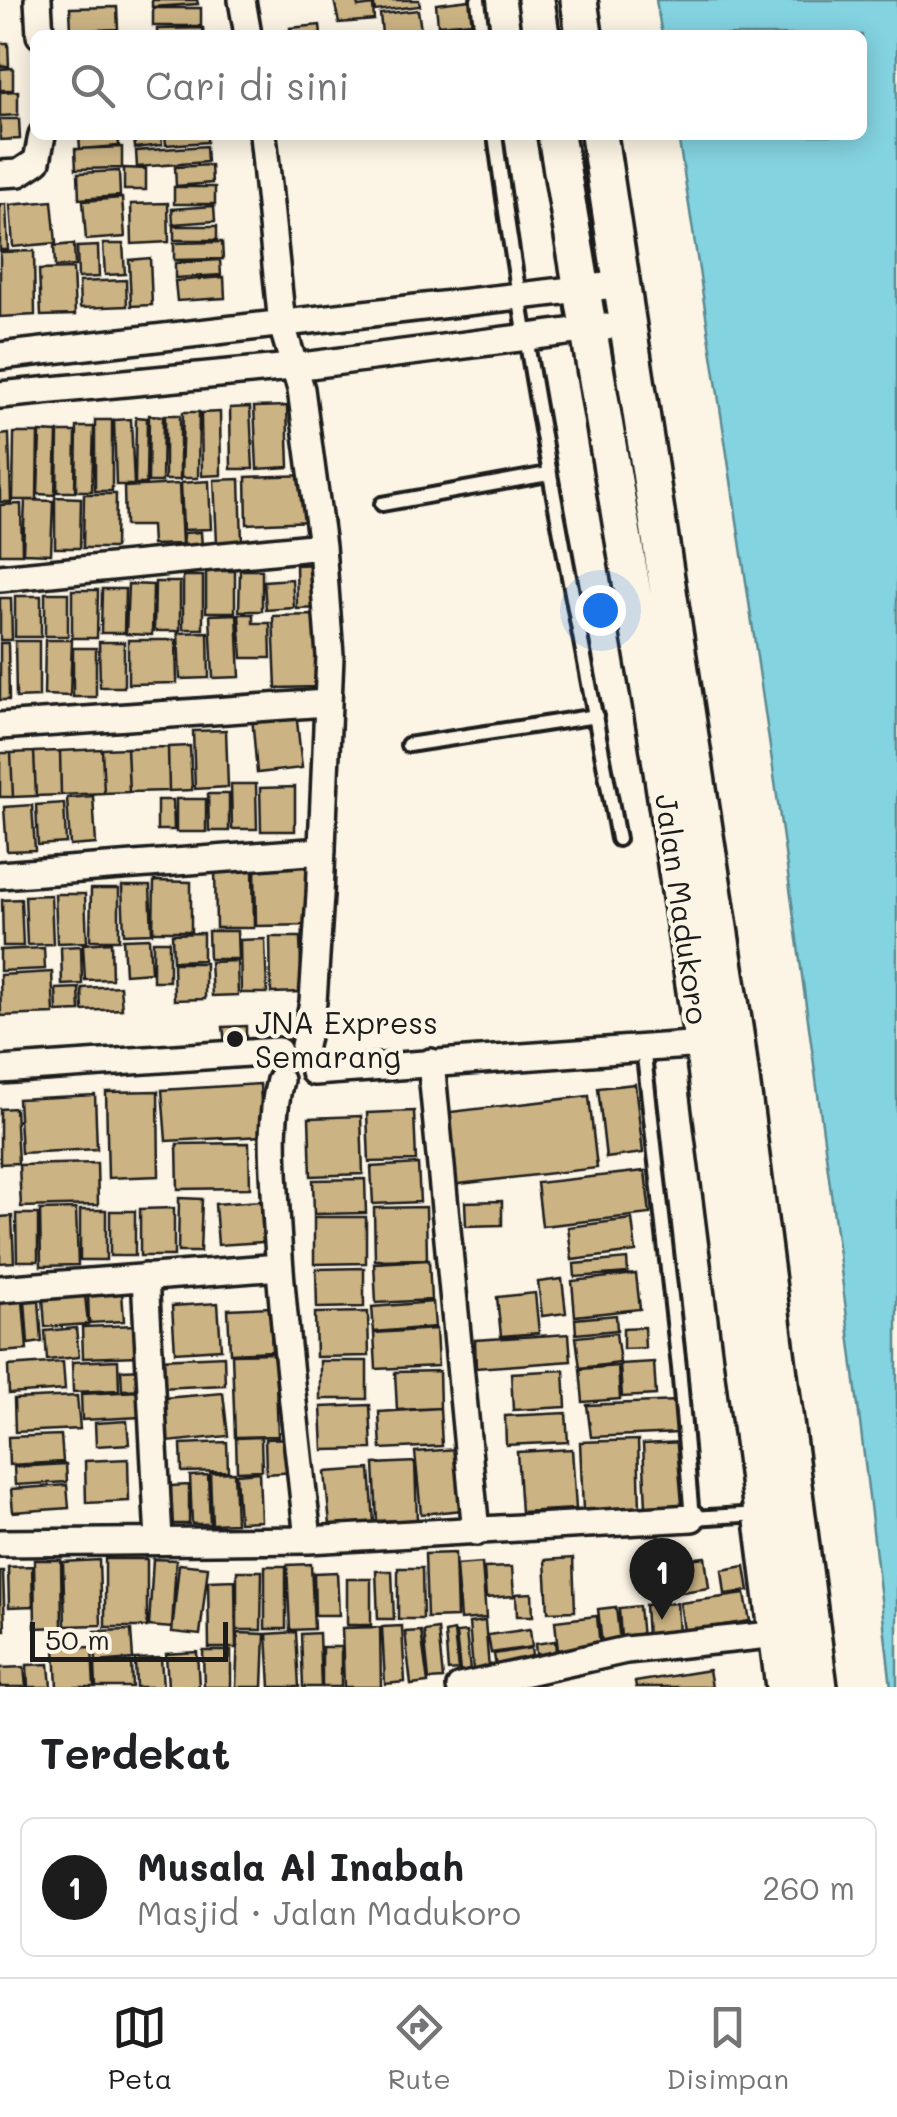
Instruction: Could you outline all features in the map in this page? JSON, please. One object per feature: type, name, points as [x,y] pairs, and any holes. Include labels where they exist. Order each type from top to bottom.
[{"type":"street","points":[[38,0],[40,30]]},
{"type":"street","points":[[242,0],[247,30]]},
{"type":"street","points":[[536,0],[540,30]]},
{"type":"street","points":[[579,0],[583,30]]},
{"type":"street","points":[[0,174],[19,173],[37,161],[41,140]]},
{"type":"street","points":[[264,140],[282,324],[301,389],[322,546],[330,656],[313,1002],[304,1046]]},
{"type":"street","name":"Jalan Madukoro","points":[[557,140],[656,730],[720,1042],[761,1514],[794,1633],[819,1687]]},
{"type":"street","name":"Jalan Madukoro","points":[[600,140],[630,324],[794,1633],[784,1687]]},
{"type":"street","points":[[624,284],[8,355],[10,394],[294,366],[630,324]]},
{"type":"street","points":[[0,578],[322,546]]},
{"type":"street","points":[[0,726],[326,703]]},
{"type":"street","points":[[0,876],[322,851]]},
{"type":"street","points":[[280,1080],[299,1085],[314,1072],[720,1042]]},
{"type":"street","points":[[0,1070],[278,1051],[290,1044],[304,1046],[314,1057],[314,1072]]},
{"type":"street","points":[[278,1051],[274,1066],[280,1080],[272,1135],[279,1267],[308,1540]]},
{"type":"street","points":[[431,1062],[476,1532]]},
{"type":"street","points":[[0,1289],[279,1267]]},
{"type":"street","points":[[145,1277],[160,1540]]},
{"type":"street","points":[[0,1542],[308,1540],[692,1518]]},
{"type":"street","points":[[460,1687],[626,1650],[794,1633]]},
{"type":"lane","points":[[478,0],[481,30]]},
{"type":"lane","points":[[495,140],[516,294],[618,839]]},
{"type":"lane","points":[[382,504],[548,474]]},
{"type":"lane","points":[[408,744],[596,716]]},
{"type":"lane","points":[[642,1046],[692,1518],[761,1514]]},
{"type":"water","points":[[656,0],[897,0],[897,1687],[891,1687],[845,1298],[793,910],[679,140],[867,140],[867,30],[661,30]]},
{"type":"building","points":[[152,0],[197,0],[198,4],[152,7]]},
{"type":"building","points":[[334,0],[357,0],[358,7],[373,5],[374,20],[339,23]]},
{"type":"building","points":[[373,0],[419,0],[420,6],[375,11]]},
{"type":"building","points":[[470,0],[472,22],[438,25],[436,4]]},
{"type":"building","points":[[117,7],[118,29],[71,30],[70,8]]},
{"type":"building","points":[[153,8],[201,8],[201,26],[153,26]]},
{"type":"building","points":[[418,10],[421,30],[382,30],[380,14]]},
{"type":"building","points":[[320,25],[320,30],[290,30]]},
{"type":"building","points":[[474,25],[474,30],[443,30]]},
{"type":"building","points":[[203,28],[203,30],[157,30]]},
{"type":"building","points":[[0,43],[8,43],[9,66],[0,66]]},
{"type":"building","points":[[13,68],[13,90],[0,90],[0,69]]},
{"type":"building","points":[[18,91],[18,115],[0,116],[0,92]]},
{"type":"building","points":[[0,119],[19,119],[20,139],[0,140]]},
{"type":"building","points":[[79,140],[118,140],[119,146],[80,149]]},
{"type":"building","points":[[134,140],[162,140],[162,145],[135,148]]},
{"type":"building","points":[[166,140],[207,140],[207,142],[166,145]]},
{"type":"building","points":[[206,146],[207,162],[137,167],[136,151]]},
{"type":"building","points":[[122,147],[122,168],[76,169],[75,149]]},
{"type":"building","points":[[211,165],[212,183],[176,186],[175,167]]},
{"type":"building","points":[[124,168],[146,169],[146,190],[124,190]]},
{"type":"building","points":[[119,171],[120,196],[79,199],[78,173]]},
{"type":"building","points":[[174,187],[215,187],[215,204],[174,204]]},
{"type":"building","points":[[122,198],[125,237],[86,240],[83,201]]},
{"type":"building","points":[[52,201],[56,243],[13,247],[10,205]]},
{"type":"building","points":[[168,203],[169,242],[132,244],[131,204]]},
{"type":"building","points":[[6,204],[8,250],[0,250],[0,205]]},
{"type":"building","points":[[214,206],[215,221],[173,224],[172,209]]},
{"type":"building","points":[[174,226],[217,226],[217,240],[174,240]]},
{"type":"building","points":[[222,242],[223,259],[174,260],[174,243]]},
{"type":"building","points":[[74,244],[75,266],[55,267],[54,246]]},
{"type":"building","points":[[103,244],[123,244],[125,274],[105,275]]},
{"type":"building","points":[[98,246],[99,277],[78,278],[77,247]]},
{"type":"building","points":[[34,251],[35,315],[0,317],[0,252]]},
{"type":"building","points":[[150,258],[152,305],[131,306],[129,260]]},
{"type":"building","points":[[220,260],[221,275],[175,278],[175,263]]},
{"type":"building","points":[[73,269],[75,315],[41,316],[39,270]]},
{"type":"building","points":[[224,277],[225,298],[177,301],[175,281]]},
{"type":"building","points":[[126,280],[127,306],[80,308],[79,282]]},
{"type":"building","points":[[287,406],[289,467],[257,469],[254,407]]},
{"type":"building","points":[[250,407],[253,469],[231,469],[230,408]]},
{"type":"building","points":[[183,412],[199,412],[198,478],[181,478]]},
{"type":"building","points":[[220,412],[221,475],[202,476],[201,413]]},
{"type":"building","points":[[149,415],[163,416],[162,482],[148,482]]},
{"type":"building","points":[[165,415],[180,415],[180,480],[165,480]]},
{"type":"building","points":[[136,417],[147,418],[146,484],[135,484]]},
{"type":"building","points":[[131,419],[134,485],[116,485],[114,420]]},
{"type":"building","points":[[95,420],[112,420],[112,491],[95,491]]},
{"type":"building","points":[[77,427],[94,427],[92,491],[76,491]]},
{"type":"building","points":[[40,432],[57,433],[55,495],[38,494]]},
{"type":"building","points":[[58,432],[76,432],[75,492],[57,492]]},
{"type":"building","points":[[14,433],[38,433],[37,500],[13,500]]},
{"type":"building","points":[[9,434],[11,502],[0,502],[0,435]]},
{"type":"building","points":[[310,475],[311,521],[247,524],[246,477]]},
{"type":"building","points":[[240,479],[242,542],[217,543],[214,480]]},
{"type":"building","points":[[209,481],[211,529],[183,530],[181,483]]},
{"type":"building","points":[[179,484],[182,544],[152,545],[151,526],[125,526],[124,487]]},
{"type":"building","points":[[84,494],[116,494],[115,548],[83,548]]},
{"type":"building","points":[[55,497],[81,498],[80,548],[55,548]]},
{"type":"building","points":[[25,500],[53,501],[51,554],[23,553]]},
{"type":"building","points":[[21,504],[22,554],[0,554],[0,505]]},
{"type":"building","points":[[201,532],[202,547],[184,548],[183,533]]},
{"type":"building","points":[[320,564],[321,608],[297,609],[296,565]]},
{"type":"building","points":[[240,570],[262,570],[262,611],[239,611]]},
{"type":"building","points":[[206,571],[235,571],[235,612],[206,612]]},
{"type":"building","points":[[183,576],[203,576],[203,629],[183,629]]},
{"type":"building","points":[[292,579],[294,608],[266,610],[264,581]]},
{"type":"building","points":[[155,582],[180,582],[180,631],[154,631]]},
{"type":"building","points":[[128,584],[153,585],[152,635],[126,634]]},
{"type":"building","points":[[102,589],[125,589],[124,633],[101,633]]},
{"type":"building","points":[[72,590],[98,590],[97,638],[72,638]]},
{"type":"building","points":[[45,593],[68,593],[68,636],[45,636]]},
{"type":"building","points":[[15,596],[41,596],[41,637],[15,637]]},
{"type":"building","points":[[0,598],[11,598],[12,640],[0,640]]},
{"type":"building","points":[[237,614],[240,677],[213,678],[210,615]]},
{"type":"building","points":[[239,614],[253,614],[253,623],[270,623],[271,658],[242,658]]},
{"type":"building","points":[[316,615],[319,687],[276,688],[273,616]]},
{"type":"building","points":[[208,632],[209,678],[180,679],[178,633]]},
{"type":"building","points":[[45,640],[72,640],[70,696],[44,695]]},
{"type":"building","points":[[128,640],[176,640],[177,683],[128,684]]},
{"type":"building","points":[[15,641],[39,641],[39,697],[16,698]]},
{"type":"building","points":[[99,642],[124,642],[124,687],[100,687]]},
{"type":"building","points":[[0,643],[8,643],[9,700],[0,700]]},
{"type":"building","points":[[73,648],[96,648],[96,697],[73,697]]},
{"type":"building","points":[[296,711],[302,768],[257,773],[252,716]]},
{"type":"building","points":[[226,730],[228,787],[195,789],[193,731]]},
{"type":"building","points":[[190,746],[192,790],[169,791],[168,747]]},
{"type":"building","points":[[168,747],[169,791],[129,792],[127,748]]},
{"type":"building","points":[[127,748],[129,792],[104,793],[102,749]]},
{"type":"building","points":[[102,749],[104,793],[61,795],[60,751]]},
{"type":"building","points":[[60,751],[61,795],[36,796],[34,752]]},
{"type":"building","points":[[34,752],[36,796],[13,797],[11,753]]},
{"type":"building","points":[[0,753],[11,753],[13,797],[0,797]]},
{"type":"building","points":[[231,784],[256,784],[257,829],[232,829]]},
{"type":"building","points":[[295,787],[295,831],[261,831],[260,788]]},
{"type":"building","points":[[208,794],[229,794],[229,831],[209,831]]},
{"type":"building","points":[[93,796],[96,844],[70,846],[67,798]]},
{"type":"building","points":[[176,799],[206,799],[206,832],[176,832]]},
{"type":"building","points":[[157,800],[173,800],[174,830],[157,830]]},
{"type":"building","points":[[64,803],[66,843],[38,845],[36,805]]},
{"type":"building","points":[[32,805],[35,850],[7,851],[4,807]]},
{"type":"building","points":[[314,864],[316,925],[256,926],[255,865]]},
{"type":"building","points":[[215,867],[253,867],[254,928],[216,928]]},
{"type":"building","points":[[154,881],[191,882],[191,931],[153,931]]},
{"type":"building","points":[[122,886],[150,886],[152,933],[124,934]]},
{"type":"building","points":[[91,889],[119,889],[119,940],[90,940]]},
{"type":"building","points":[[55,894],[85,894],[87,942],[57,943]]},
{"type":"building","points":[[51,895],[53,944],[27,945],[25,896]]},
{"type":"building","points":[[21,899],[23,946],[3,946],[2,900]]},
{"type":"building","points":[[208,931],[237,931],[238,959],[209,959]]},
{"type":"building","points":[[203,933],[203,960],[173,961],[172,934]]},
{"type":"building","points":[[270,937],[300,937],[302,992],[271,993]]},
{"type":"building","points":[[149,938],[151,972],[125,974],[123,939]]},
{"type":"building","points":[[265,939],[267,993],[241,993],[240,940]]},
{"type":"building","points":[[153,941],[169,941],[169,981],[153,981]]},
{"type":"building","points":[[111,942],[112,979],[85,980],[83,944]]},
{"type":"building","points":[[81,946],[82,984],[62,985],[61,947]]},
{"type":"building","points":[[44,948],[45,969],[0,971],[0,950]]},
{"type":"building","points":[[237,961],[238,995],[212,996],[210,962]]},
{"type":"building","points":[[173,963],[205,963],[205,999],[174,1000]]},
{"type":"building","points":[[52,972],[54,1014],[1,1016],[0,975]]},
{"type":"building","points":[[120,986],[122,1009],[83,1011],[82,988]]},
{"type":"building","points":[[79,988],[80,1011],[57,1012],[56,989]]},
{"type":"building","name":"JNA Express Semarang","points":[[246,1026],[246,1050],[226,1051],[223,1027]]},
{"type":"building","points":[[260,1084],[263,1136],[166,1141],[162,1090]]},
{"type":"building","points":[[635,1084],[643,1153],[606,1158],[598,1088]]},
{"type":"building","points":[[158,1091],[159,1176],[108,1178],[106,1092]]},
{"type":"building","points":[[95,1095],[97,1149],[21,1153],[18,1099]]},
{"type":"building","points":[[589,1096],[597,1168],[450,1185],[442,1113]]},
{"type":"building","points":[[15,1108],[18,1163],[0,1164],[0,1109]]},
{"type":"building","points":[[414,1111],[416,1161],[369,1162],[367,1113]]},
{"type":"building","points":[[361,1116],[363,1174],[311,1176],[309,1118]]},
{"type":"building","points":[[249,1143],[250,1188],[178,1189],[177,1144]]},
{"type":"building","points":[[97,1163],[98,1205],[21,1207],[19,1165]]},
{"type":"building","points":[[418,1164],[420,1202],[373,1204],[371,1167]]},
{"type":"building","points":[[645,1171],[650,1214],[542,1226],[537,1183]]},
{"type":"building","points":[[365,1179],[366,1213],[314,1214],[313,1180]]},
{"type":"building","points":[[179,1198],[202,1199],[200,1252],[178,1252]]},
{"type":"building","points":[[261,1201],[263,1242],[218,1245],[215,1204]]},
{"type":"building","points":[[502,1201],[502,1225],[466,1226],[465,1202]]},
{"type":"building","points":[[426,1207],[427,1259],[375,1260],[374,1208]]},
{"type":"building","points":[[174,1208],[174,1256],[140,1256],[140,1209]]},
{"type":"building","points":[[76,1209],[78,1265],[41,1266],[40,1210]]},
{"type":"building","points":[[80,1210],[106,1210],[106,1260],[80,1260]]},
{"type":"building","points":[[110,1211],[135,1211],[135,1256],[110,1256]]},
{"type":"building","points":[[16,1214],[38,1214],[38,1261],[17,1261]]},
{"type":"building","points":[[12,1216],[14,1262],[0,1263],[0,1217]]},
{"type":"building","points":[[314,1217],[366,1217],[366,1263],[314,1264]]},
{"type":"building","points":[[632,1219],[636,1252],[572,1260],[568,1227]]},
{"type":"building","points":[[627,1259],[628,1273],[575,1277],[574,1264]]},
{"type":"building","points":[[429,1260],[431,1300],[376,1303],[374,1263]]},
{"type":"building","points":[[364,1268],[364,1307],[317,1308],[316,1269]]},
{"type":"building","points":[[636,1274],[640,1309],[575,1316],[572,1281]]},
{"type":"building","points":[[562,1279],[566,1313],[542,1316],[538,1282]]},
{"type":"building","points":[[122,1292],[124,1321],[89,1323],[88,1293]]},
{"type":"building","points":[[535,1293],[539,1333],[501,1336],[497,1297]]},
{"type":"building","points":[[85,1295],[88,1324],[45,1327],[43,1298]]},
{"type":"building","points":[[25,1300],[39,1300],[42,1342],[28,1344]]},
{"type":"building","points":[[23,1301],[27,1350],[0,1352],[0,1303]]},
{"type":"building","points":[[433,1302],[435,1327],[374,1332],[372,1307]]},
{"type":"building","points":[[218,1303],[221,1349],[175,1352],[172,1306]]},
{"type":"building","points":[[270,1307],[272,1351],[230,1353],[228,1309]]},
{"type":"building","points":[[368,1312],[369,1356],[316,1357],[315,1313]]},
{"type":"building","points":[[616,1315],[617,1330],[576,1334],[575,1319]]},
{"type":"building","points":[[138,1325],[139,1356],[83,1358],[82,1327]]},
{"type":"building","points":[[644,1327],[645,1348],[623,1349],[623,1328]]},
{"type":"building","points":[[76,1328],[79,1357],[47,1360],[45,1331]]},
{"type":"building","points":[[436,1329],[438,1366],[376,1369],[374,1333]]},
{"type":"building","points":[[616,1333],[620,1363],[580,1368],[576,1337]]},
{"type":"building","points":[[569,1334],[571,1361],[476,1368],[475,1340]]},
{"type":"building","points":[[275,1353],[278,1436],[235,1437],[232,1354]]},
{"type":"building","points":[[224,1356],[225,1385],[159,1388],[159,1359]]},
{"type":"building","points":[[118,1360],[119,1390],[73,1392],[72,1362]]},
{"type":"building","points":[[320,1361],[367,1361],[367,1399],[320,1399]]},
{"type":"building","points":[[63,1362],[65,1390],[9,1394],[8,1366]]},
{"type":"building","points":[[654,1362],[656,1395],[622,1397],[620,1364]]},
{"type":"building","points":[[618,1366],[620,1399],[583,1402],[580,1369]]},
{"type":"building","points":[[145,1369],[146,1389],[122,1390],[121,1370]]},
{"type":"building","points":[[564,1370],[566,1407],[513,1410],[511,1373]]},
{"type":"building","points":[[439,1371],[440,1408],[397,1410],[395,1372]]},
{"type":"building","points":[[140,1391],[141,1417],[82,1420],[81,1394]]},
{"type":"building","points":[[223,1393],[228,1436],[168,1442],[164,1398]]},
{"type":"building","points":[[77,1396],[80,1429],[15,1432],[14,1399]]},
{"type":"building","points":[[677,1401],[678,1433],[591,1437],[587,1405]]},
{"type":"building","points":[[370,1405],[372,1449],[323,1450],[321,1407]]},
{"type":"building","points":[[440,1408],[442,1446],[381,1449],[379,1412]]},
{"type":"building","points":[[566,1413],[568,1442],[506,1445],[505,1416]]},
{"type":"building","points":[[127,1421],[129,1444],[96,1446],[95,1423]]},
{"type":"building","points":[[61,1435],[63,1462],[9,1465],[8,1437]]},
{"type":"building","points":[[261,1437],[262,1470],[237,1471],[236,1438]]},
{"type":"building","points":[[294,1438],[295,1472],[266,1474],[265,1439]]},
{"type":"building","points":[[638,1440],[640,1509],[583,1510],[580,1442]]},
{"type":"building","points":[[227,1442],[228,1471],[182,1472],[181,1444]]},
{"type":"building","points":[[682,1442],[685,1505],[646,1507],[643,1444]]},
{"type":"building","points":[[457,1449],[463,1510],[421,1514],[415,1452]]},
{"type":"building","points":[[572,1449],[576,1509],[521,1512],[517,1452]]},
{"type":"building","points":[[128,1459],[129,1501],[86,1503],[85,1461]]},
{"type":"building","points":[[415,1462],[417,1520],[377,1521],[374,1464]]},
{"type":"building","points":[[66,1464],[67,1482],[15,1485],[14,1467]]},
{"type":"building","points":[[370,1469],[374,1522],[330,1525],[325,1472]]},
{"type":"building","points":[[234,1472],[236,1523],[212,1524],[210,1473]]},
{"type":"building","points":[[259,1472],[261,1521],[239,1522],[236,1474]]},
{"type":"building","points":[[208,1475],[210,1524],[192,1524],[190,1476]]},
{"type":"building","points":[[67,1485],[69,1508],[13,1512],[11,1489]]},
{"type":"building","points":[[189,1485],[189,1524],[171,1524],[171,1486]]},
{"type":"building","points":[[455,1553],[457,1617],[427,1618],[425,1554]]},
{"type":"building","points":[[705,1557],[709,1588],[669,1594],[665,1562]]},
{"type":"building","points":[[573,1558],[575,1611],[548,1612],[545,1560]]},
{"type":"building","points":[[105,1559],[147,1559],[147,1627],[105,1627]]},
{"type":"building","points":[[153,1559],[176,1560],[172,1628],[149,1626]]},
{"type":"building","points":[[34,1560],[61,1560],[62,1627],[35,1628]]},
{"type":"building","points":[[99,1560],[101,1625],[65,1626],[63,1562]]},
{"type":"building","points":[[482,1563],[486,1618],[460,1620],[456,1565]]},
{"type":"building","points":[[179,1564],[208,1567],[200,1635],[172,1632]]},
{"type":"building","points":[[311,1564],[314,1629],[290,1630],[287,1565]]},
{"type":"building","points":[[32,1566],[33,1606],[9,1607],[8,1567]]},
{"type":"building","points":[[265,1566],[286,1566],[286,1629],[265,1629]]},
{"type":"building","points":[[745,1566],[749,1591],[725,1594],[722,1570]]},
{"type":"building","points":[[512,1567],[514,1596],[486,1598],[484,1568]]},
{"type":"building","points":[[398,1568],[422,1568],[423,1619],[398,1619]]},
{"type":"building","points":[[3,1571],[5,1630],[0,1630]]},
{"type":"building","points":[[237,1571],[262,1571],[261,1630],[237,1630]]},
{"type":"building","points":[[376,1571],[392,1571],[394,1619],[378,1619]]},
{"type":"building","points":[[337,1572],[339,1615],[315,1615],[314,1573]]},
{"type":"building","points":[[347,1579],[371,1579],[371,1625],[347,1625]]},
{"type":"building","points":[[235,1580],[236,1648],[209,1648],[208,1581]]},
{"type":"building","points":[[532,1593],[533,1616],[517,1616],[516,1594]]},
{"type":"building","points":[[745,1594],[750,1621],[684,1631],[680,1603]]},
{"type":"building","points":[[677,1603],[679,1634],[647,1637],[645,1605]]},
{"type":"building","points":[[639,1606],[642,1638],[621,1639],[619,1608]]},
{"type":"building","points":[[616,1607],[620,1642],[602,1644],[598,1609]]},
{"type":"building","points":[[597,1616],[600,1647],[558,1651],[555,1621]]},
{"type":"building","points":[[485,1621],[489,1669],[473,1670],[469,1623]]},
{"type":"building","points":[[402,1626],[405,1682],[385,1684],[382,1627]]},
{"type":"building","points":[[380,1627],[381,1687],[344,1687],[342,1628]]},
{"type":"building","points":[[438,1629],[443,1679],[429,1680],[424,1631]]},
{"type":"building","points":[[530,1629],[532,1647],[491,1653],[488,1635]]},
{"type":"building","points":[[131,1630],[133,1659],[96,1662],[95,1631]]},
{"type":"building","points":[[421,1631],[428,1683],[411,1685],[405,1632]]},
{"type":"building","points":[[454,1631],[458,1670],[448,1671],[445,1633]]},
{"type":"building","points":[[296,1632],[299,1687],[270,1687],[267,1634]]},
{"type":"building","points":[[466,1632],[470,1671],[460,1672],[456,1633]]},
{"type":"building","points":[[238,1633],[265,1634],[263,1687],[236,1687]]},
{"type":"building","points":[[319,1633],[321,1687],[303,1687],[301,1634]]},
{"type":"building","points":[[555,1641],[557,1660],[537,1663],[535,1644]]},
{"type":"building","points":[[92,1647],[94,1687],[57,1687],[55,1648]]},
{"type":"building","points":[[322,1647],[341,1647],[341,1687],[322,1687]]},
{"type":"building","points":[[531,1648],[533,1662],[496,1667],[494,1654]]},
{"type":"building","points":[[203,1651],[231,1651],[231,1687],[204,1687]]},
{"type":"building","points":[[197,1652],[199,1687],[168,1687],[166,1654]]},
{"type":"building","points":[[161,1658],[163,1687],[136,1687],[135,1659]]},
{"type":"building","points":[[131,1662],[132,1687],[96,1687],[95,1664]]},
{"type":"building","points":[[49,1664],[51,1687],[28,1687],[27,1665]]},
{"type":"building","points":[[24,1667],[26,1687],[0,1687],[0,1668]]},
{"type":"building","points":[[709,1670],[712,1687],[636,1687],[635,1682]]},
{"type":"place","name":"JNA Express Semarang","points":[[235,1039]]},
{"type":"place","name":"Musala Al Inabah","points":[[662,1620]]}]
